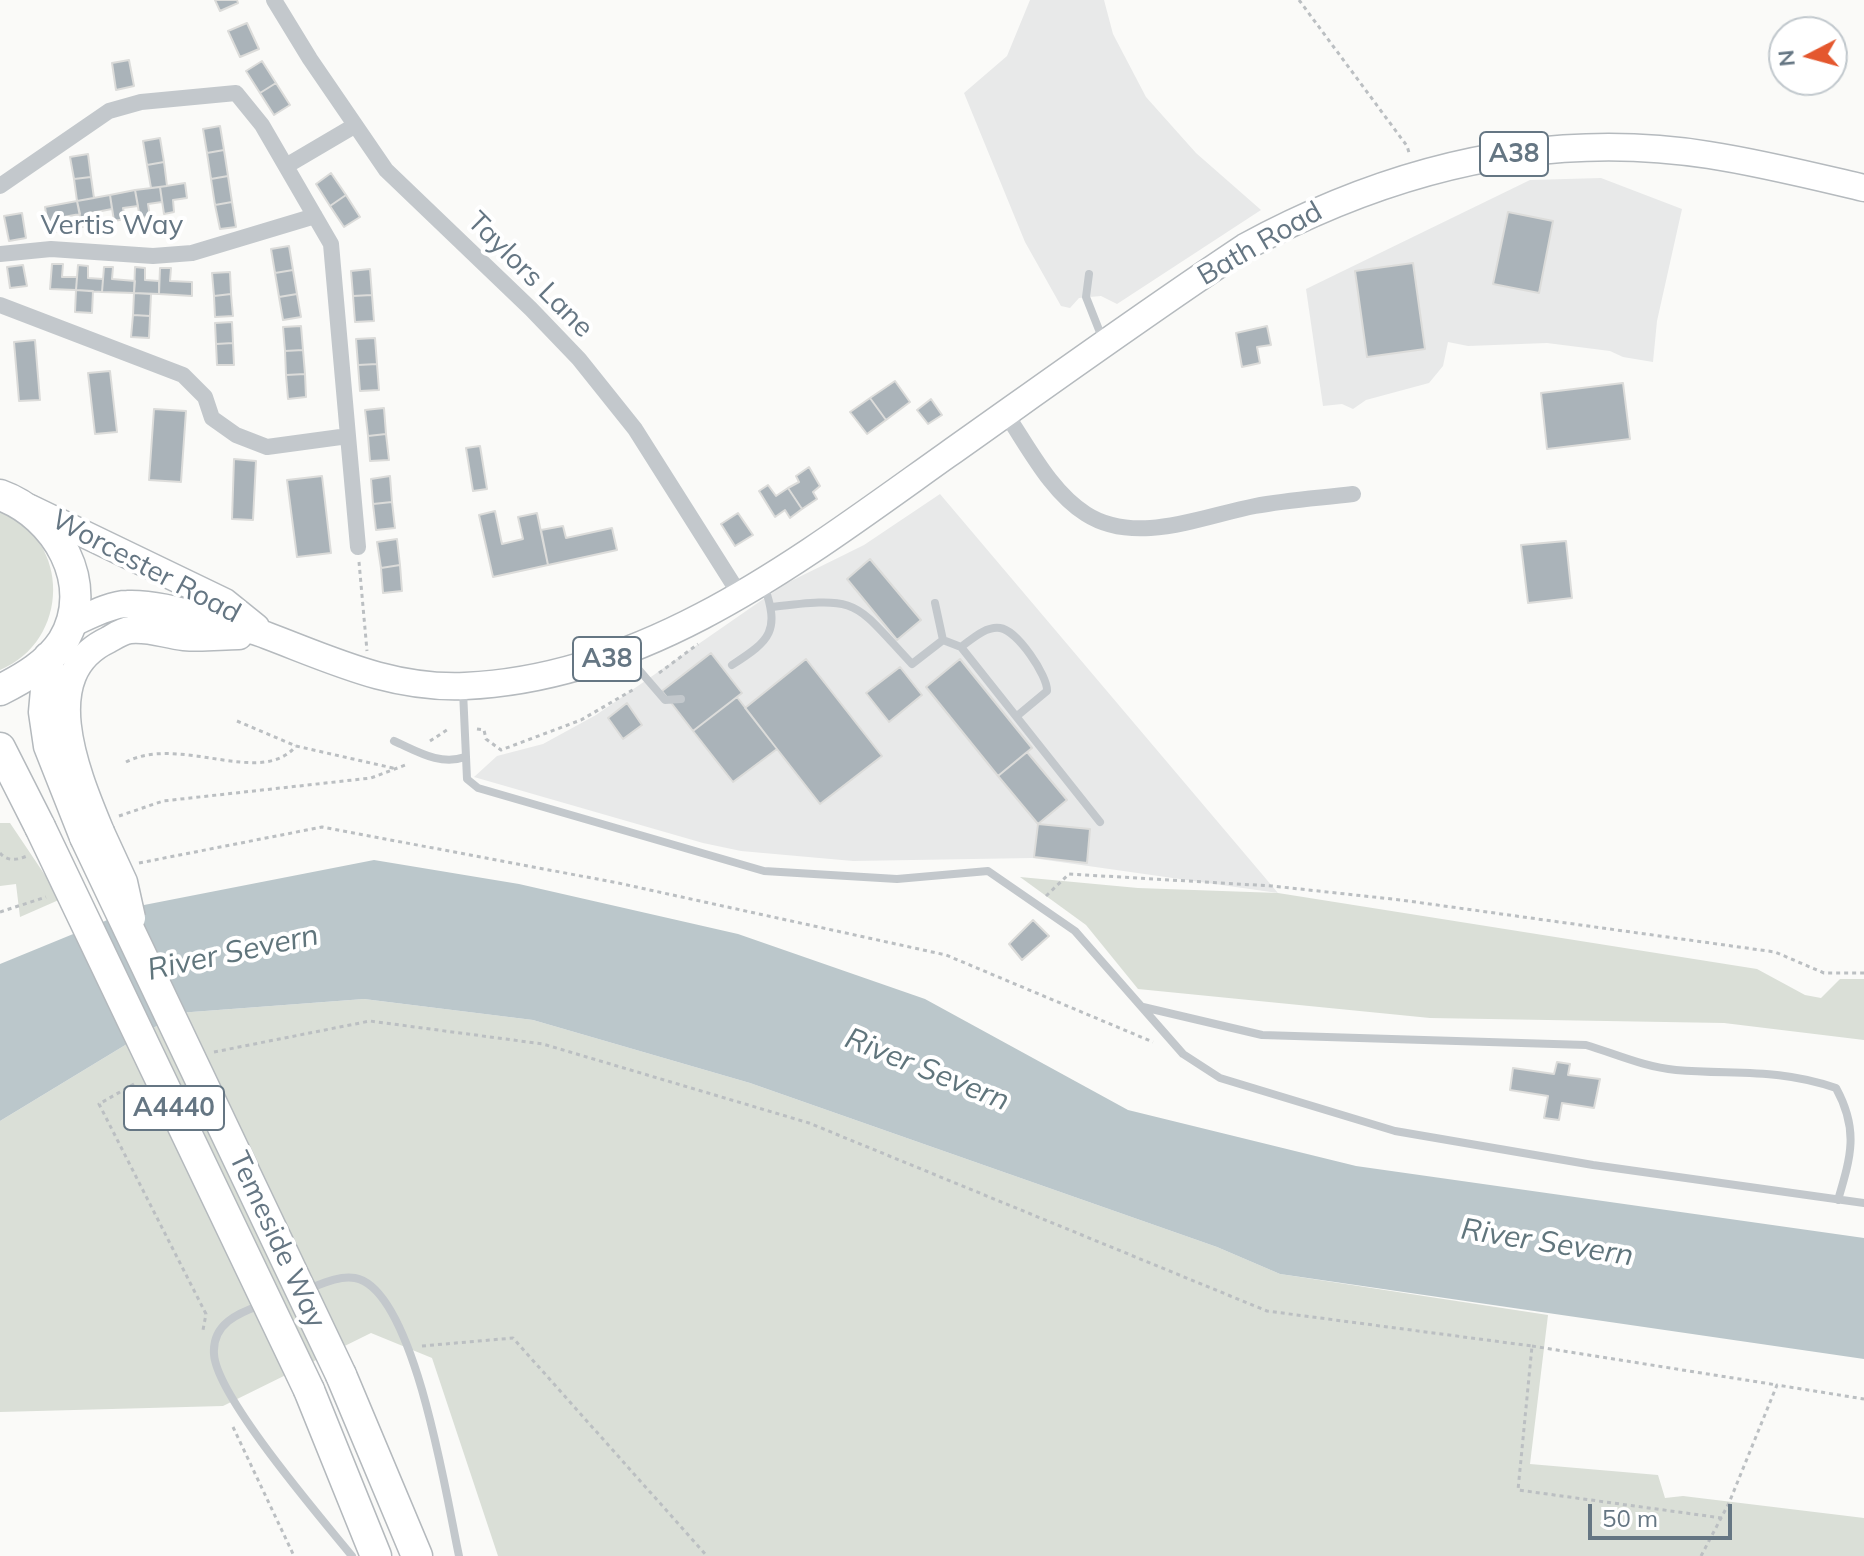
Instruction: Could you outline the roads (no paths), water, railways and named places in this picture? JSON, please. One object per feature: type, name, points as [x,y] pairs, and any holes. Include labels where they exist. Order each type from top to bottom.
[{"type":"highway","points":[[0,690],[29,675],[49,657],[71,624],[74,584],[70,559],[56,535],[11,500]]},
{"type":"highway","name":"Temeside Way","points":[[49,657],[44,712],[49,746],[93,834],[139,950],[341,1375],[417,1556]]},
{"type":"highway","name":"Temeside Way","points":[[0,748],[8,777],[40,827],[309,1390],[376,1556]]},
{"type":"main road","name":"Bath Road","points":[[751,588],[1245,247],[1309,212],[1415,173],[1535,151],[1661,149],[1709,155],[1864,188]]},
{"type":"main road","name":"Worcester Road","points":[[11,500],[225,602],[267,635]]},
{"type":"main road","name":"Worcester Road","points":[[71,624],[124,603],[175,609],[267,635],[319,658],[369,675],[463,686],[542,679],[623,652],[673,632],[751,588]]},
{"type":"main road","points":[[93,834],[67,720],[71,678],[83,658],[97,645],[126,631],[152,629],[184,637],[267,635]]},
{"type":"street","name":"Taylors Lane","points":[[274,0],[354,126],[386,170],[579,359],[635,429],[751,588]]},
{"type":"street","points":[[0,186],[109,111],[141,102],[236,93],[262,125],[331,244],[358,547]]},
{"type":"street","points":[[286,166],[354,126]]},
{"type":"street","name":"Vertis Way","points":[[0,254],[51,249],[153,256],[192,253],[315,216]]},
{"type":"street","points":[[0,305],[183,375],[205,397],[212,418],[236,435],[267,447],[348,436]]},
{"type":"street","points":[[1006,414],[1041,466],[1074,505],[1088,515],[1124,527],[1165,525],[1258,505],[1353,494]]},
{"type":"lane","points":[[1089,274],[1086,297],[1104,344]]},
{"type":"lane","points":[[751,588],[772,607],[815,602],[842,602],[858,607],[912,664],[943,640]]},
{"type":"lane","points":[[935,603],[943,640]]},
{"type":"lane","points":[[732,665],[761,646],[769,634],[772,607]]},
{"type":"lane","points":[[961,647],[991,629],[1002,628],[1015,635],[1047,680],[1047,691],[1017,716]]},
{"type":"lane","points":[[943,640],[961,647],[1100,822]]},
{"type":"lane","points":[[623,652],[665,700],[681,699]]},
{"type":"lane","points":[[463,686],[467,779],[478,788],[764,871],[897,879],[988,871],[1075,931],[1183,1054],[1220,1078],[1395,1131],[1593,1165],[1864,1203]]},
{"type":"lane","points":[[394,741],[434,758],[452,762],[465,757]]},
{"type":"lane","points":[[1141,1007],[1262,1035],[1586,1045],[1632,1061],[1675,1070],[1801,1076],[1836,1088],[1850,1113],[1851,1154],[1838,1200]]},
{"type":"lane","points":[[290,1295],[333,1280],[355,1278],[376,1289],[410,1347],[459,1556]]},
{"type":"lane","points":[[276,1300],[233,1315],[217,1334],[214,1354],[222,1377],[248,1422],[352,1556]]},
{"type":"water","name":"River Severn","points":[[374,860],[519,884],[738,934],[925,999],[1128,1110],[1356,1166],[1864,1238],[1864,1359],[1280,1274],[1217,1247],[750,1083],[533,1020],[364,999],[178,1013],[0,1121],[0,964],[144,905]]}]
